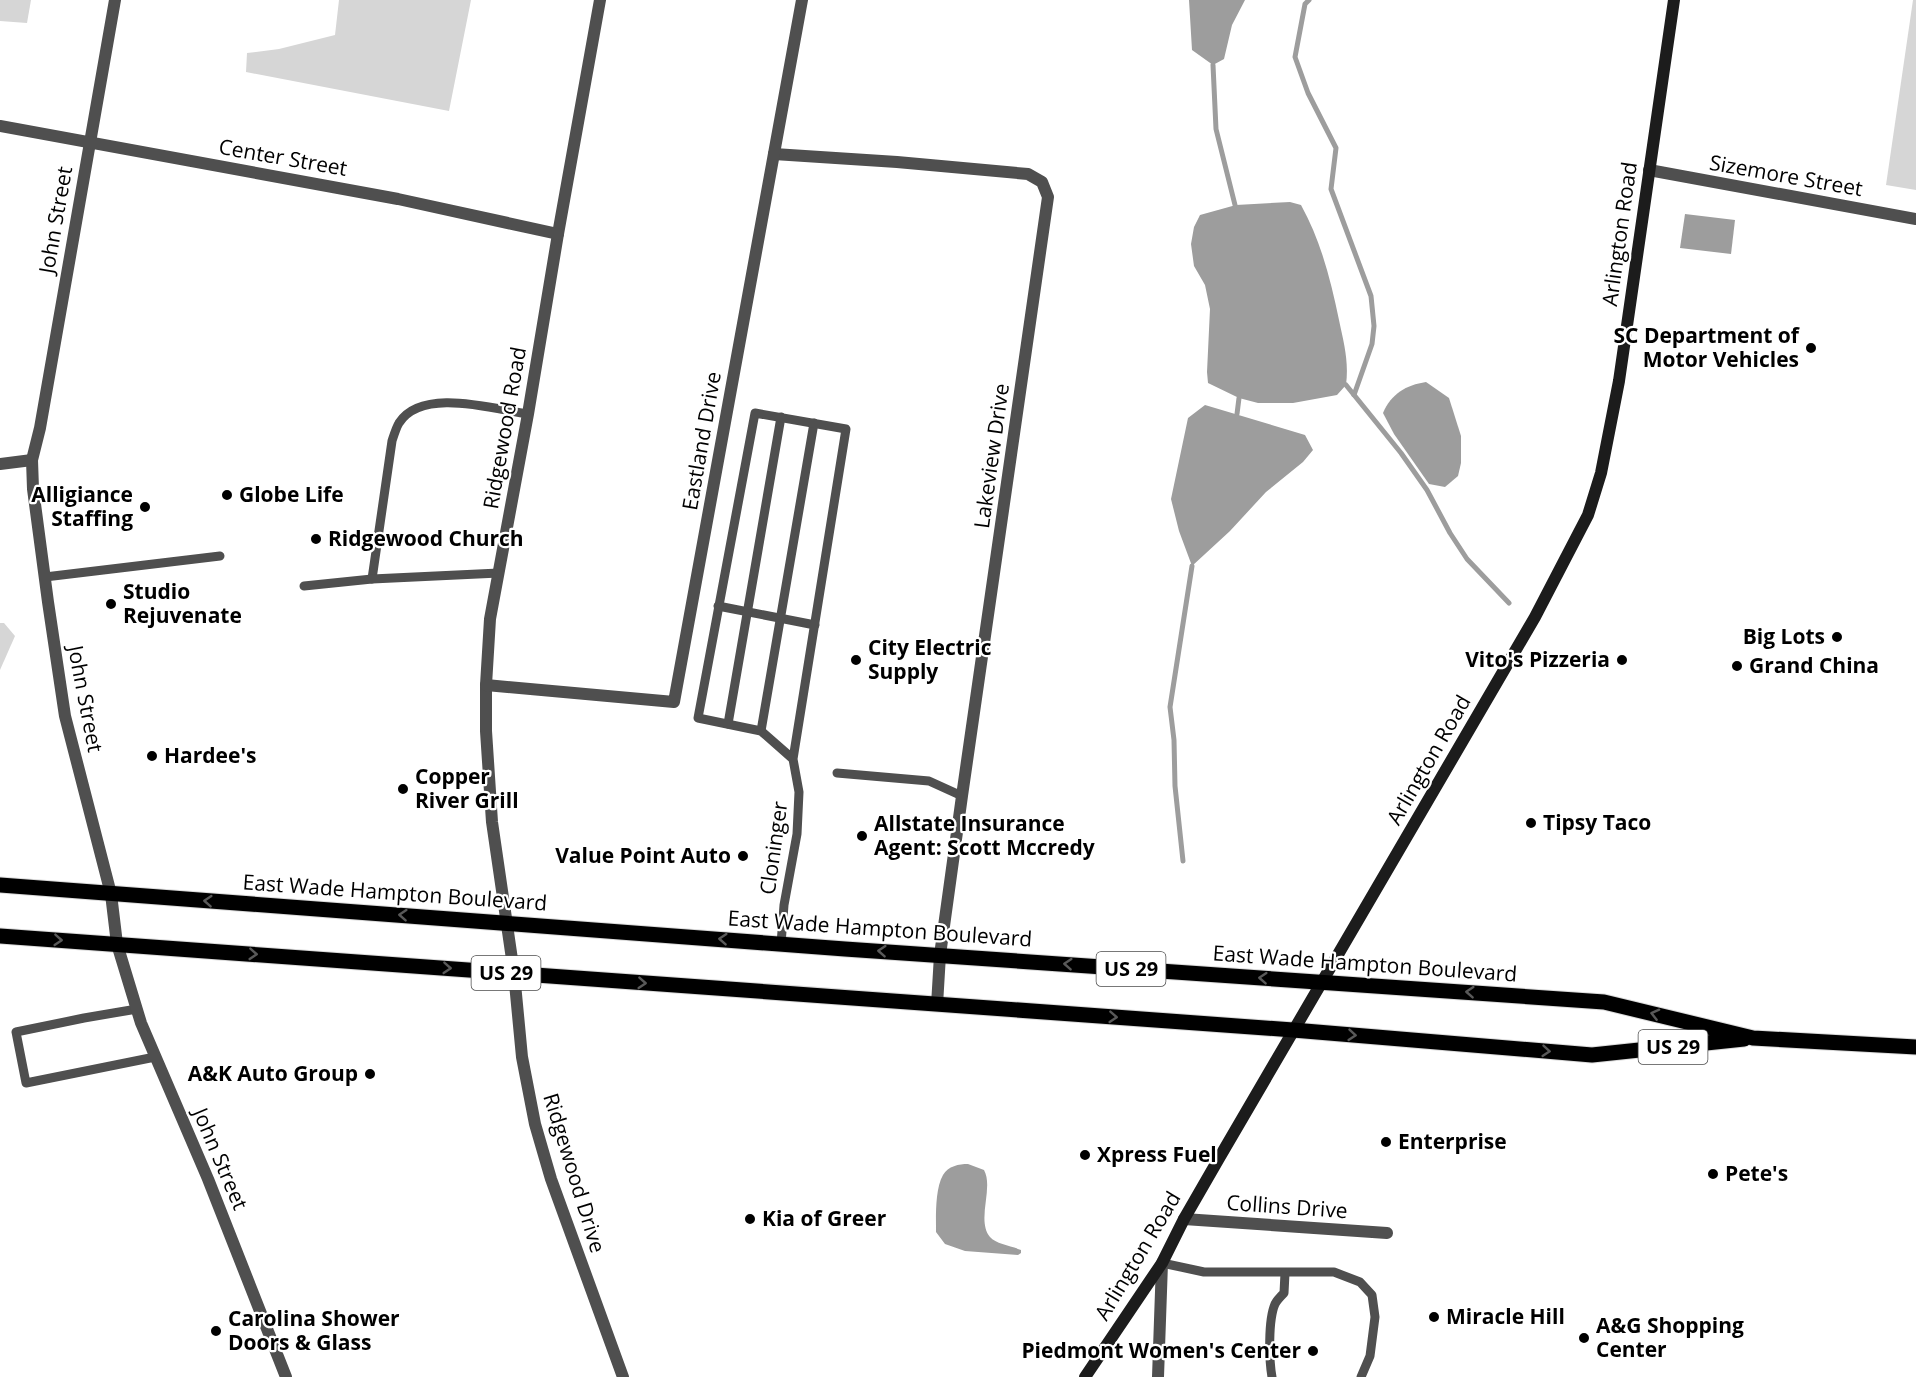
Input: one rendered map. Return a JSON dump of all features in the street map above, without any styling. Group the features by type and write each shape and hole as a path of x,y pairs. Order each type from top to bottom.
{"main road":[{"name":"Arlington Road","path":"1085,1377 1162,1263 1184,1219 1293,1030 1535,617 1588,515 1599,483 1611,427 1674,0"},
{"name":"East Wade Hampton Boulevard","path":"0,885 781,944 1604,1002 1753,1038 1916,1047"},
{"name":"East Wade Hampton Boulevard","path":"0,936 1293,1030 1592,1055 1753,1038"}],"street":[{"name":"John Street","path":"115,0 40,428 32,460 33,489 66,716 111,894 117,944 136,1009 208,1179 286,1377"},
{"name":"Ridgewood Road","path":"514,973 489,788 486,686 490,619 600,0"},
{"name":"Eastland Drive","path":"486,686 674,702 802,0"},
{"name":"Center Street","path":"0,126 398,199 558,234"},
{"name":"Lakeview Drive","path":"774,154 1028,174 1042,182 1046,189 1048,205 962,796 940,955 937,1005"},
{"name":"Sizemore Street","path":"1649,170 1916,219"},
{"path":"0,464 32,460"},
{"name":"Ridgewood Drive","path":"514,973 522,1057 535,1124 551,1179 623,1377"},
{"name":"Collins Drive","path":"1184,1219 1387,1233"},
{"path":"1158,1377 1162,1263"}],"lane":[{"path":"372,579 392,441 399,423 411,412 430,403 464,404 528,414"},
{"path":"755,413 846,429 793,759 761,730 698,718 755,413"},
{"path":"728,724 781,417"},
{"path":"761,730 814,423"},
{"path":"45,577 220,556"},
{"path":"304,586 372,579 499,573"},
{"path":"718,606 815,625"},
{"name":"Cloninger","path":"781,944 784,905 796,834 800,792 793,759"},
{"path":"837,773 929,781 962,796"},
{"path":"136,1009 16,1032 26,1083 155,1057"},
{"path":"1162,1263 1204,1272 1334,1272 1360,1282 1372,1295 1375,1317 1370,1356 1361,1377"},
{"path":"1272,1377 1270,1358 1272,1315 1276,1302 1284,1293 1284,1273"}],"shaded area":[{"path":"0,0 31,0 27,23 0,21"},
{"path":"339,0 471,0 449,111 246,72 247,53 279,49 335,35"},
{"path":"1189,0 1245,0 1232,25 1224,59 1213,65 1192,50"},
{"path":"1913,0 1916,0 1916,190 1886,185"},
{"path":"1290,202 1301,205 1325,261 1344,345 1347,368 1346,385 1337,395 1293,403 1258,403 1239,398 1208,383 1210,309 1205,285 1194,266 1191,244 1194,227 1200,215 1236,205"},
{"path":"1685,214 1735,220 1731,254 1680,248"},
{"path":"1426,382 1449,398 1461,436 1461,463 1458,476 1445,487 1429,484 1394,434 1383,413 1390,401 1400,392 1412,385"},
{"path":"1205,405 1305,435 1313,450 1303,462 1266,492 1230,531 1192,566 1179,531 1171,499 1188,418"},
{"path":"0,623 4,623 15,636 0,670"},
{"path":"968,1164 984,1170 987,1177 986,1230 996,1241 1021,1250 1018,1255 965,1251 945,1244 936,1232 937,1195 940,1181 948,1169"}],"waterway":[{"path":"1309,0 1305,4 1295,57 1308,93 1336,148 1331,189 1371,296 1374,326 1372,344 1354,395"},
{"path":"1213,65 1216,129 1235,205"},
{"path":"1346,385 1401,453 1427,490 1467,559 1509,603"},
{"path":"1237,414 1239,398"},
{"path":"1183,861 1170,707 1192,566"}],"place":[{"name":"SC Department of Motor Vehicles","path":"1811,348"},
{"name":"Globe Life","path":"227,495"},
{"name":"Alligiance Staffing","path":"145,507"},
{"name":"Ridgewood Church","path":"316,539"},
{"name":"Studio Rejuvenate","path":"111,604"},
{"name":"Big Lots","path":"1837,637"},
{"name":"City Electric Supply","path":"856,660"},
{"name":"Vito's Pizzeria","path":"1622,660"},
{"name":"Grand China","path":"1737,666"},
{"name":"Hardee's","path":"152,756"},
{"name":"Copper River Grill","path":"403,789"},
{"name":"Tipsy Taco","path":"1531,823"},
{"name":"Allstate Insurance Agent: Scott Mccredy","path":"862,836"},
{"name":"Value Point Auto","path":"743,856"},
{"name":"A&K Auto Group","path":"370,1074"},
{"name":"Enterprise","path":"1386,1142"},
{"name":"Xpress Fuel","path":"1085,1155"},
{"name":"Pete's","path":"1713,1174"},
{"name":"Kia of Greer","path":"750,1219"},
{"name":"Miracle Hill","path":"1434,1317"},
{"name":"Carolina Shower Doors & Glass","path":"216,1331"},
{"name":"A&G Shopping Center","path":"1584,1338"},
{"name":"Piedmont Women's Center","path":"1313,1351"}]}
